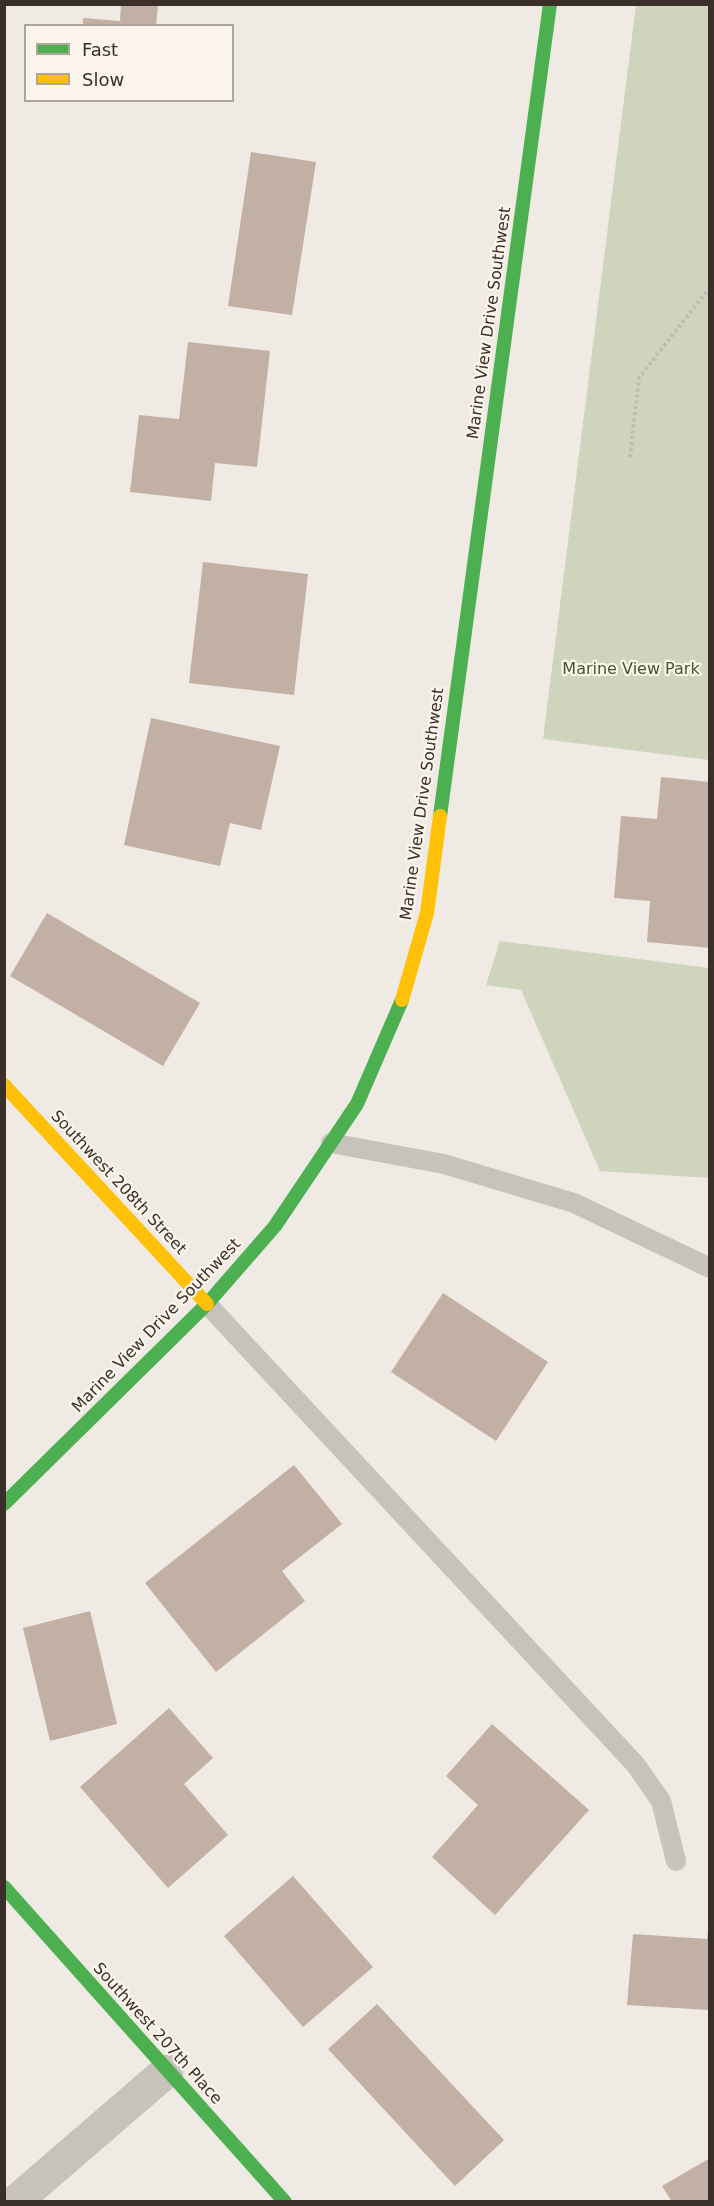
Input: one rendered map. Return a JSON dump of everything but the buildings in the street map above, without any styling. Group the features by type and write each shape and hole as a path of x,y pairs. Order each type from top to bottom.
{"street":[{"name":"Marine View Drive Southwest","path":"4,1504 207,1304 275,1226 357,1104 397,1016 427,913 550,4"},
{"name":"Southwest 208th Street","path":"4,1085 207,1304"},
{"name":"Southwest 207th Place","path":"4,1887 285,2202"},
{"path":"15,2202 167,2071"}],"lane":[{"path":"331,1143 444,1164 574,1203 710,1268"},
{"path":"207,1304 635,1764 661,1801 676,1861"}],"path":[{"path":"630,457 639,378 710,287"}],"green space":[{"name":"Marine View Park","path":"636,5 709,5 709,760 543,739"},
{"path":"500,941 709,968 709,1178 600,1171 521,990 486,985"}],"traffic: fast":[{"path":"440,816 550,4"},
{"path":"4,1504 207,1304 275,1226 357,1104 402,1000"},
{"path":"4,1887 285,2202"}],"traffic: slow":[{"path":"402,1000 427,913 440,816"},
{"path":"4,1085 207,1304"}]}
